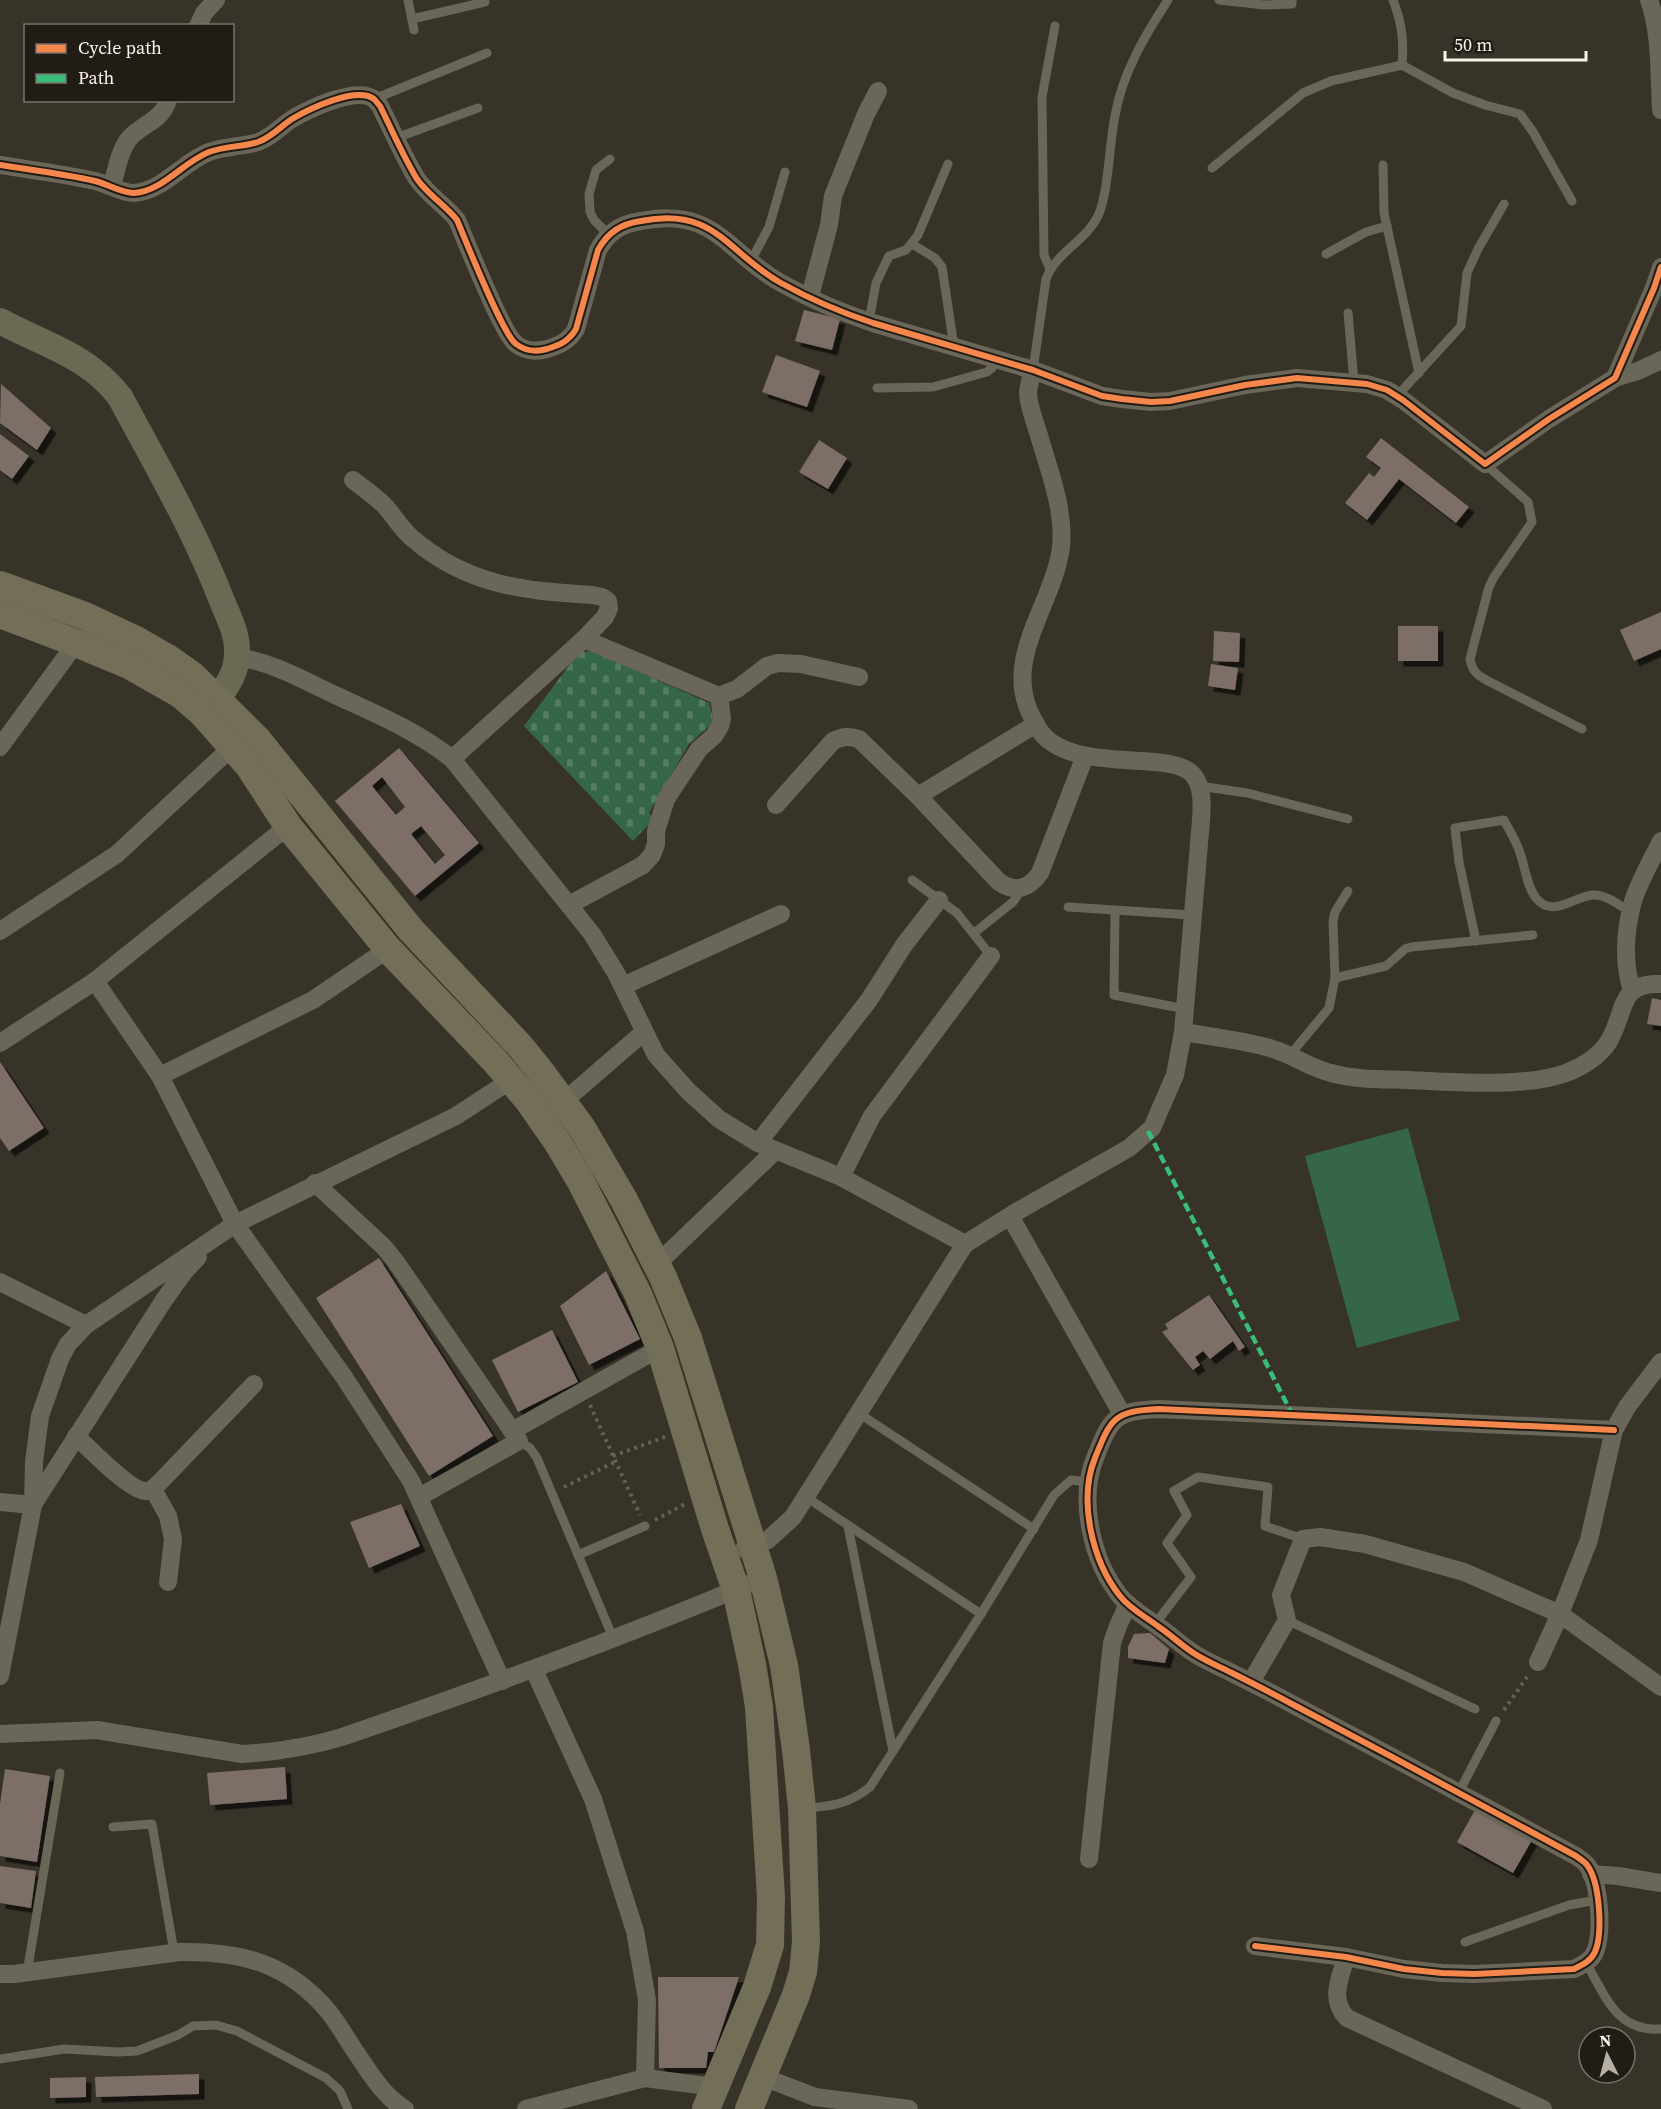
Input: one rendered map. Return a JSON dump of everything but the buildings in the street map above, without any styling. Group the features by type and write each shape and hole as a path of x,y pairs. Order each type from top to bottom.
{"main road":[{"path":"0,321 79,359 107,381 120,398 203,555 236,639 237,657 231,679 218,699"},
{"path":"0,585 85,616 136,640 169,659 192,675 257,739 411,930 520,1046 563,1102 582,1128 624,1200 657,1264 688,1338 754,1546 784,1665 793,1716 802,1808 807,1942 802,1972 789,2016 749,2109"},
{"path":"0,614 76,642 129,665 180,694 202,713 249,766 288,826 388,949 511,1080 558,1143 580,1180 638,1294 660,1348 726,1555 736,1590 759,1707 772,1924 770,1945 764,1966 711,2098"}],"street":[{"path":"199,24 204,13 216,0"},
{"path":"1649,0 1658,47 1661,110"},
{"path":"810,296 828,232 834,196 866,114 878,91"},
{"path":"0,165 112,186 124,192 136,193 164,181 208,152 268,138 291,120 334,100 356,96 374,99 380,106 417,179 427,192 450,211 457,220 502,323 514,343 522,348 532,351 543,350 558,346 572,336 576,329 598,250 613,231 633,222 654,218 683,218 720,236 781,283 868,321 1033,370 1102,396 1151,402 1170,401 1297,378 1354,382 1387,390 1397,396 1485,464 1549,419 1615,378 1638,371 1661,360"},
{"path":"112,186 128,140 157,119 166,109 168,102"},
{"path":"1615,378 1661,267"},
{"path":"726,1555 768,1540 793,1517 965,1244 1129,1148 1142,1138 1152,1128 1175,1075 1183,1032 1201,820 1202,803 1199,786 1194,774 1181,766 1085,756 1059,747 1044,736 1027,707 1023,690 1023,667 1032,632 1059,562 1061,543 1058,502 1028,394 1033,370"},
{"path":"353,480 384,505 414,540 459,570 526,590 602,597 608,601 609,608 605,617 584,639 452,759"},
{"path":"584,639 719,696 737,688 767,666 778,663 801,664 859,676"},
{"path":"0,747 76,642"},
{"path":"237,657 279,668 431,742 452,759 606,955 656,1055 688,1091 719,1119 758,1143 841,1177 965,1244"},
{"path":"569,905 643,866 652,855 656,844 656,831 666,799 699,749 714,736 720,726 722,718 719,696"},
{"path":"918,796 1036,724"},
{"path":"776,805 833,741 850,736 859,739 918,796 999,882 1008,888 1017,889 1035,882 1040,873 1085,756"},
{"path":"0,931 117,854 232,747"},
{"path":"2,1037 95,981 288,826"},
{"path":"1632,990 1627,974 1626,958 1632,904 1661,841"},
{"path":"758,1143 869,1000 904,945 939,900"},
{"path":"623,986 781,914"},
{"path":"160,1076 313,1000 388,949"},
{"path":"841,1177 872,1116 991,956"},
{"path":"95,981 160,1076 235,1224 344,1377 401,1464 419,1497 502,1681"},
{"path":"1183,1032 1259,1045 1290,1055 1332,1074 1372,1079 1500,1082 1548,1077 1565,1073 1586,1063 1601,1052 1609,1041 1632,990 1650,983 1661,984"},
{"path":"563,1102 644,1032"},
{"path":"0,1676 33,1504 34,1462 40,1416 60,1359 68,1344 86,1325 235,1224 456,1116 511,1080"},
{"path":"657,1264 775,1151"},
{"path":"315,1183 384,1247 396,1262 516,1436"},
{"path":"1010,1216 1122,1414"},
{"path":"33,1504 175,1284 214,1238"},
{"path":"0,1282 86,1325"},
{"path":"419,1497 584,1390 660,1348"},
{"path":"1538,1662 1560,1614 1589,1539 1614,1430 1627,1407 1661,1362"},
{"path":"76,1436 131,1487 144,1492 153,1489 254,1384"},
{"path":"1255,1946 1346,1957 1404,1969 1475,1974 1574,1970 1586,1963 1595,1952 1599,1928 1596,1887 1587,1865 1576,1856 1459,1792 1196,1655 1120,1597 1097,1555 1091,1535 1088,1482 1093,1463 1107,1431 1122,1414 1131,1410 1159,1409 1614,1430"},
{"path":"153,1489 168,1516 173,1539 168,1582"},
{"path":"0,1502 33,1504"},
{"path":"1251,1683 1287,1620 1281,1595 1303,1539 1320,1537 1365,1544 1464,1572 1560,1614 1661,1688"},
{"path":"0,1734 97,1730 242,1754 312,1746 534,1670 614,1640 763,1578"},
{"path":"1089,1859 1112,1643 1128,1604"},
{"path":"534,1670 593,1799 635,1931 647,2000 645,2078"},
{"path":"1591,1874 1661,1883"},
{"path":"0,1974 174,1952 208,1951 256,1960 279,1970 314,1996 329,2012 382,2089 405,2109"},
{"path":"1346,1957 1337,2000 1339,2010 1347,2018 1542,2109"},
{"path":"763,2077 815,2097 909,2109"},
{"path":"526,2109 645,2078 711,2098"}],"lane":[{"path":"408,0 414,30"},
{"path":"1033,370 1043,291 1050,269 1097,218 1102,201 1120,91 1144,39 1168,0"},
{"path":"1219,0 1278,5 1292,4 1292,0"},
{"path":"1393,0 1403,33 1401,65"},
{"path":"412,19 485,2"},
{"path":"1050,269 1044,255 1042,97 1055,26"},
{"path":"374,99 487,53"},
{"path":"1212,168 1303,93 1330,81 1401,65 1453,93 1485,105 1520,114 1533,132 1572,201"},
{"path":"396,138 478,108"},
{"path":"609,235 590,213 589,194 596,170 610,159"},
{"path":"868,321 876,283 889,256 906,250 918,235 948,164"},
{"path":"1383,165 1384,213 1419,373"},
{"path":"752,261 769,227 784,172"},
{"path":"1397,396 1461,326 1467,273 1504,204"},
{"path":"1326,254 1366,231 1387,225"},
{"path":"912,244 935,258 942,267 954,347"},
{"path":"1348,313 1354,382"},
{"path":"878,388 933,387 951,383 987,372 992,368 995,358"},
{"path":"1485,464 1527,502 1532,522 1500,566 1489,587 1470,659 1471,668 1477,674 1582,729"},
{"path":"1199,786 1247,793 1348,819"},
{"path":"1476,941 1459,862 1455,828 1504,820 1519,850 1531,888 1537,899 1544,905 1554,907 1594,894 1603,896 1631,912"},
{"path":"912,880 957,913 991,956"},
{"path":"974,933 1013,902 1017,896 1017,889"},
{"path":"1290,1055 1329,1008 1335,978 1333,921 1335,912 1348,891"},
{"path":"1068,907 1192,915"},
{"path":"1115,910 1114,995 1185,1009"},
{"path":"1335,978 1386,966 1405,949 1411,947 1533,935"},
{"path":"860,1414 1034,1529"},
{"path":"516,1436 530,1448 537,1458 614,1640"},
{"path":"1155,1624 1191,1577 1167,1543 1187,1515 1174,1491 1198,1477 1268,1487 1265,1526 1303,1539"},
{"path":"802,1808 846,1803 859,1796 870,1786 1054,1496 1071,1480 1088,1482"},
{"path":"806,1497 981,1614"},
{"path":"578,1555 645,1526"},
{"path":"848,1526 893,1751"},
{"path":"1287,1620 1475,1709"},
{"path":"1459,1792 1496,1721"},
{"path":"27,1972 60,1773"},
{"path":"113,1827 152,1824 174,1952"},
{"path":"1465,1941 1569,1905 1597,1899"},
{"path":"1586,1963 1615,2011 1624,2021 1643,2029 1661,2029"},
{"path":"0,2059 64,2049 118,2052 137,2050 178,2035 193,2026 216,2025 237,2031 326,2078 340,2091 348,2109"}],"path":[{"path":"584,1390 645,1526 705,1494"},
{"path":"613,1456 685,1429"},
{"path":"552,1493 615,1462"},
{"path":"1496,1721 1538,1662"}],"green space":[{"path":"592,651 709,703 714,722 689,744 649,813 654,819 633,841 524,726 579,652"},
{"path":"1408,1128 1460,1320 1357,1348 1305,1156"}],"marked path":[{"path":"1148,1131 1293,1416"}],"cycle path":[{"path":"0,165 95,181 134,193 164,182 190,162 209,152 263,140 309,110 345,97 366,96 374,99 380,106 417,179 457,220 510,337 516,344 527,349 539,350 552,347 564,342 576,329 598,250 606,238 627,224 666,218 686,220 704,226 718,235 781,283 826,305 873,323 1033,370 1102,396 1151,402 1170,401 1245,385 1297,378 1367,384 1387,390 1403,400 1485,464 1549,419 1615,378 1661,267"},
{"path":"1255,1946 1346,1957 1404,1969 1442,1973 1475,1974 1574,1969 1589,1960 1595,1952 1599,1933 1599,1908 1591,1873 1586,1864 1576,1856 1277,1696 1199,1657 1124,1601 1102,1566 1095,1548 1088,1511 1090,1475 1100,1444 1110,1425 1116,1419 1132,1412 1159,1409 1614,1430"}]}
